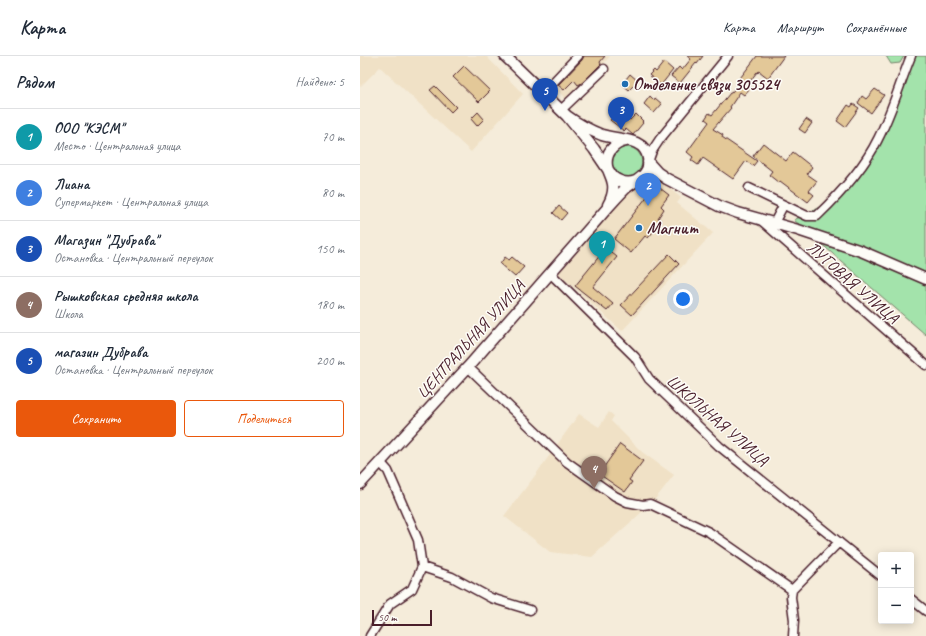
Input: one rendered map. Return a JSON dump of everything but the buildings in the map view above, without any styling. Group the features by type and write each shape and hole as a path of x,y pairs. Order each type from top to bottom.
{"main road":[{"path":"506,56 564,113 594,149 610,174 617,180 626,183 635,182 650,176 667,179"},
{"path":"564,113 588,129 604,135 640,144 645,150 648,162 646,172 643,176 625,189 603,213"},
{"path":"603,213 608,207 613,192 613,185 607,162 610,150 619,142 627,141"},
{"path":"648,162 658,173 667,179 719,206 861,251 926,279"},
{"name":"ЦЕНТРАЛЬНАЯ УЛИЦА","path":"360,484 468,367 603,213"}],"street":[{"path":"543,93 578,56"},
{"path":"648,162 652,151 660,139 728,56"},
{"path":"749,188 783,206 807,216 817,216 834,200 857,172 878,140 912,56"},
{"path":"564,113 604,69"},
{"path":"640,144 649,145 660,139"},
{"path":"774,223 783,206"},
{"name":"ЛУГОВАЯ УЛИЦА","path":"762,220 798,254 926,365"},
{"name":"ШКОЛЬНАЯ УЛИЦА","path":"550,273 635,357 649,379 719,446 878,574"},
{"path":"468,367 547,445 590,479 615,496 627,502 642,505 650,504 709,532 792,590"},
{"path":"370,636 390,604 412,589 422,567 418,540 388,471 380,462"},
{"path":"793,636 794,620 791,597 792,590 839,542"},
{"path":"422,567 452,577 490,598 530,610"},
{"path":"914,601 926,611"}],"shaded area":[{"path":"360,56 486,56 523,94 471,152 380,67 360,87"},
{"path":"574,56 610,56 603,64 610,70 573,106 548,81"},
{"path":"646,183 664,184 681,198 677,203 713,233 622,331 557,272 622,198 635,187"},
{"path":"609,412 614,416 611,421 642,452 674,475 653,502 592,557 550,552 504,516 579,414 599,427"}],"green space":[{"path":"886,56 904,56 900,63 891,64"},
{"path":"915,56 926,56 926,335 794,220 829,202 850,176 876,138"},
{"path":"627,147 633,148 641,156 641,168 633,176 627,177 621,176 613,168 612,162 613,156 621,148"}],"place":[{"name":"Отделение связи 305524","path":"625,84"},
{"name":"магазин Дубрава","path":"545,111"},
{"name":"Магазин \"Дубрава\"","path":"621,130"},
{"name":"Лиана","path":"648,206"},
{"name":"Магнит","path":"639,228"},
{"name":"ООО \"КЭСМ\"","path":"602,264"},
{"name":"Рышковская средняя школа","path":"594,489"}]}
